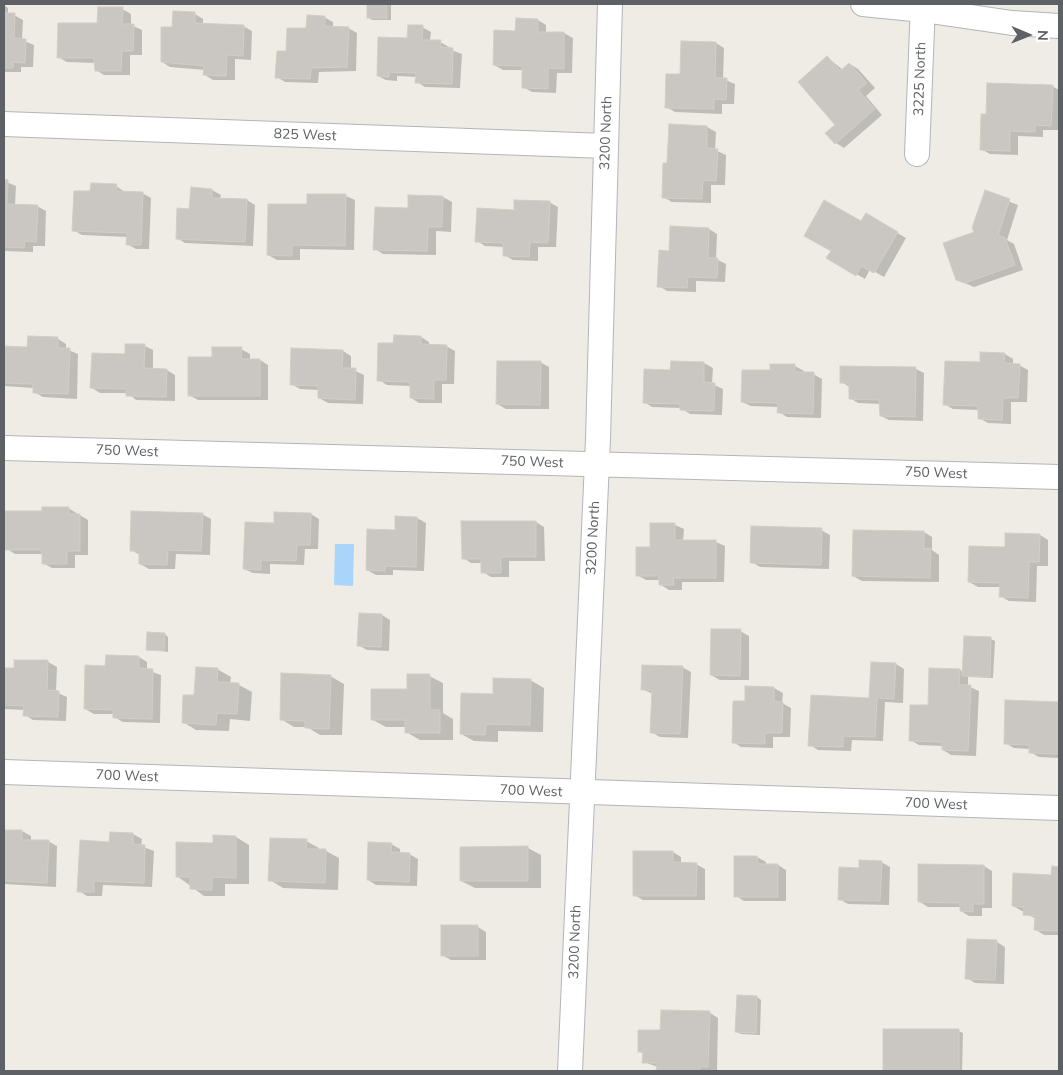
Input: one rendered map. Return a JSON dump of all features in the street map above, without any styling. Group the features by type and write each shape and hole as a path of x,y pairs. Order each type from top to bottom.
{"street":[{"name":"3200 North","path":"570,1071 597,464 610,4"},
{"path":"864,4 923,7 1012,23 1059,26"},
{"name":"3225 North","path":"917,154 923,7"},
{"name":"825 West","path":"4,124 606,146"},
{"name":"750 West","path":"4,448 1059,477"},
{"name":"700 West","path":"4,772 1059,808"}],"water":[{"path":"335,544 354,544 353,586 334,585"}],"building":[{"path":"367,4 387,4 387,18 367,18"},
{"path":"98,7 123,7 122,24 134,24 133,51 122,51 121,71 95,71 94,58 57,58 58,23 97,23"},
{"path":"173,11 195,12 195,23 244,25 243,56 227,55 226,76 203,75 204,66 161,62 161,27 172,27"},
{"path":"4,13 15,13 14,38 26,39 25,63 13,62 13,68 4,68"},
{"path":"307,15 325,16 325,26 349,27 347,67 311,68 310,79 275,78 277,51 286,51 287,28 306,28"},
{"path":"516,18 538,19 538,32 564,32 564,69 548,68 548,89 522,88 522,66 493,65 494,30 515,31"},
{"path":"408,25 423,25 422,40 441,40 440,47 453,48 452,84 415,83 416,73 389,72 389,77 377,76 378,37 407,38"},
{"path":"681,41 716,42 715,78 727,78 726,100 714,99 714,109 665,108 666,74 680,74"},
{"path":"827,56 840,71 849,63 867,83 858,90 875,109 835,144 825,133 835,125 798,82"},
{"path":"987,83 1053,85 1051,126 1035,125 1035,132 1010,131 1010,151 980,150 981,114 986,114"},
{"path":"669,124 707,126 707,148 718,149 716,181 703,180 702,199 662,198 663,163 667,163"},
{"path":"4,179 8,180 7,204 38,205 36,242 25,241 24,248 4,247"},
{"path":"91,183 117,184 116,191 143,192 141,245 126,245 127,233 72,231 74,191 90,191"},
{"path":"191,187 212,189 212,198 247,199 245,242 176,239 177,208 189,209"},
{"path":"985,190 1010,199 998,235 1005,238 1015,265 965,283 956,280 943,243 974,232 972,228"},
{"path":"307,194 346,194 345,246 292,245 292,256 267,255 268,204 307,204"},
{"path":"408,195 443,196 442,227 428,227 427,251 373,250 375,207 408,208"},
{"path":"514,200 550,201 548,243 530,242 529,257 503,256 503,243 475,242 477,208 514,210"},
{"path":"824,200 861,221 866,213 898,232 874,273 861,266 856,276 826,258 831,251 804,236"},
{"path":"670,226 709,228 708,258 718,258 717,278 688,277 687,288 657,287 659,250 669,251"},
{"path":"394,335 421,336 421,344 447,345 446,380 434,380 434,399 410,398 410,382 377,381 378,343 393,343"},
{"path":"28,336 58,337 58,348 70,348 68,394 33,393 33,384 4,383 4,346 27,347"},
{"path":"125,344 145,344 144,368 167,369 166,397 126,396 126,389 90,388 92,353 125,354"},
{"path":"212,347 242,347 241,359 260,359 260,396 188,396 188,357 212,357"},
{"path":"291,348 343,350 342,368 356,368 355,400 318,398 318,386 290,385"},
{"path":"980,352 1005,353 1004,363 1020,364 1018,398 1003,398 1002,420 978,419 978,406 943,405 945,361 980,362"},
{"path":"497,361 541,361 540,405 496,404"},
{"path":"671,361 704,362 704,382 715,383 714,411 680,410 680,404 643,403 644,369 670,370"},
{"path":"770,364 795,364 795,372 814,372 813,414 777,413 778,403 741,402 742,370 770,370"},
{"path":"840,366 916,367 915,417 880,416 879,400 849,399 849,383 840,383"},
{"path":"42,507 69,507 69,514 80,514 80,551 67,551 67,564 42,564 42,550 5,550 5,511 42,511"},
{"path":"131,511 203,513 201,551 168,550 167,565 139,564 139,551 130,551"},
{"path":"274,512 311,513 310,545 297,545 296,561 261,560 261,570 243,569 245,522 274,523"},
{"path":"395,516 417,517 416,567 385,566 385,571 366,570 367,529 395,530"},
{"path":"461,521 536,521 536,557 501,557 501,573 481,573 481,559 462,559"},
{"path":"650,523 675,523 675,540 716,540 716,578 673,578 674,585 659,585 659,576 636,576 636,547 650,547"},
{"path":"751,526 822,528 821,565 750,563"},
{"path":"853,530 924,531 924,549 931,548 930,578 852,576"},
{"path":"1005,533 1040,534 1039,562 1029,562 1028,598 999,597 1000,583 968,582 969,546 1005,547"},
{"path":"359,613 382,614 381,647 357,646"},
{"path":"711,629 741,629 740,676 710,675"},
{"path":"147,632 165,633 164,651 146,650"},
{"path":"964,636 991,637 990,677 962,676"},
{"path":"106,655 139,656 139,668 153,669 152,719 113,718 113,710 84,709 85,665 105,666"},
{"path":"14,660 48,660 47,690 59,691 58,717 23,716 24,706 4,705 4,668 14,668"},
{"path":"871,662 896,663 894,699 877,698 875,737 843,736 843,747 808,746 811,695 869,698"},
{"path":"642,665 683,666 680,734 650,733 652,690 641,690"},
{"path":"196,667 218,668 217,682 239,683 237,714 217,713 216,725 182,723 183,695 194,695"},
{"path":"929,668 960,669 959,685 971,685 968,751 942,750 942,742 909,741 910,705 928,705"},
{"path":"281,673 331,675 329,729 305,728 305,721 280,720"},
{"path":"407,674 430,674 430,710 440,710 440,733 405,733 405,720 371,720 371,689 407,689"},
{"path":"493,678 531,679 530,725 486,724 485,735 460,734 461,693 493,694"},
{"path":"745,686 774,687 774,701 783,702 782,733 765,733 765,744 732,743 733,701 745,701"},
{"path":"1005,700 1059,702 1059,754 1029,753 1029,745 1004,744"},
{"path":"4,830 22,830 22,840 49,840 47,883 4,881"},
{"path":"110,832 133,833 133,844 145,845 144,883 94,881 94,892 77,892 80,840 109,842"},
{"path":"213,835 236,836 236,878 212,877 212,890 190,889 190,877 176,877 176,842 213,843"},
{"path":"270,838 307,839 306,849 326,849 325,883 268,881"},
{"path":"368,842 392,843 391,852 410,853 409,882 367,880"},
{"path":"528,846 528,881 460,881 460,847"},
{"path":"633,851 673,851 673,862 697,863 696,896 633,896"},
{"path":"734,856 757,856 758,864 778,864 778,897 734,897"},
{"path":"859,860 882,861 880,901 838,900 839,867 859,868"},
{"path":"918,864 984,865 984,904 973,904 973,912 960,911 960,903 918,902"},
{"path":"1052,866 1059,867 1059,931 1034,930 1035,916 1023,915 1024,907 1012,906 1013,873 1051,875"},
{"path":"441,925 478,925 478,956 441,956"},
{"path":"967,939 997,940 995,980 965,979"},
{"path":"737,995 757,996 756,1033 735,1032"},
{"path":"661,1010 710,1011 708,1067 700,1067 699,1071 656,1071 657,1063 642,1063 643,1052 638,1052 638,1030 660,1030"},
{"path":"883,1029 959,1029 959,1071 883,1071"}]}
